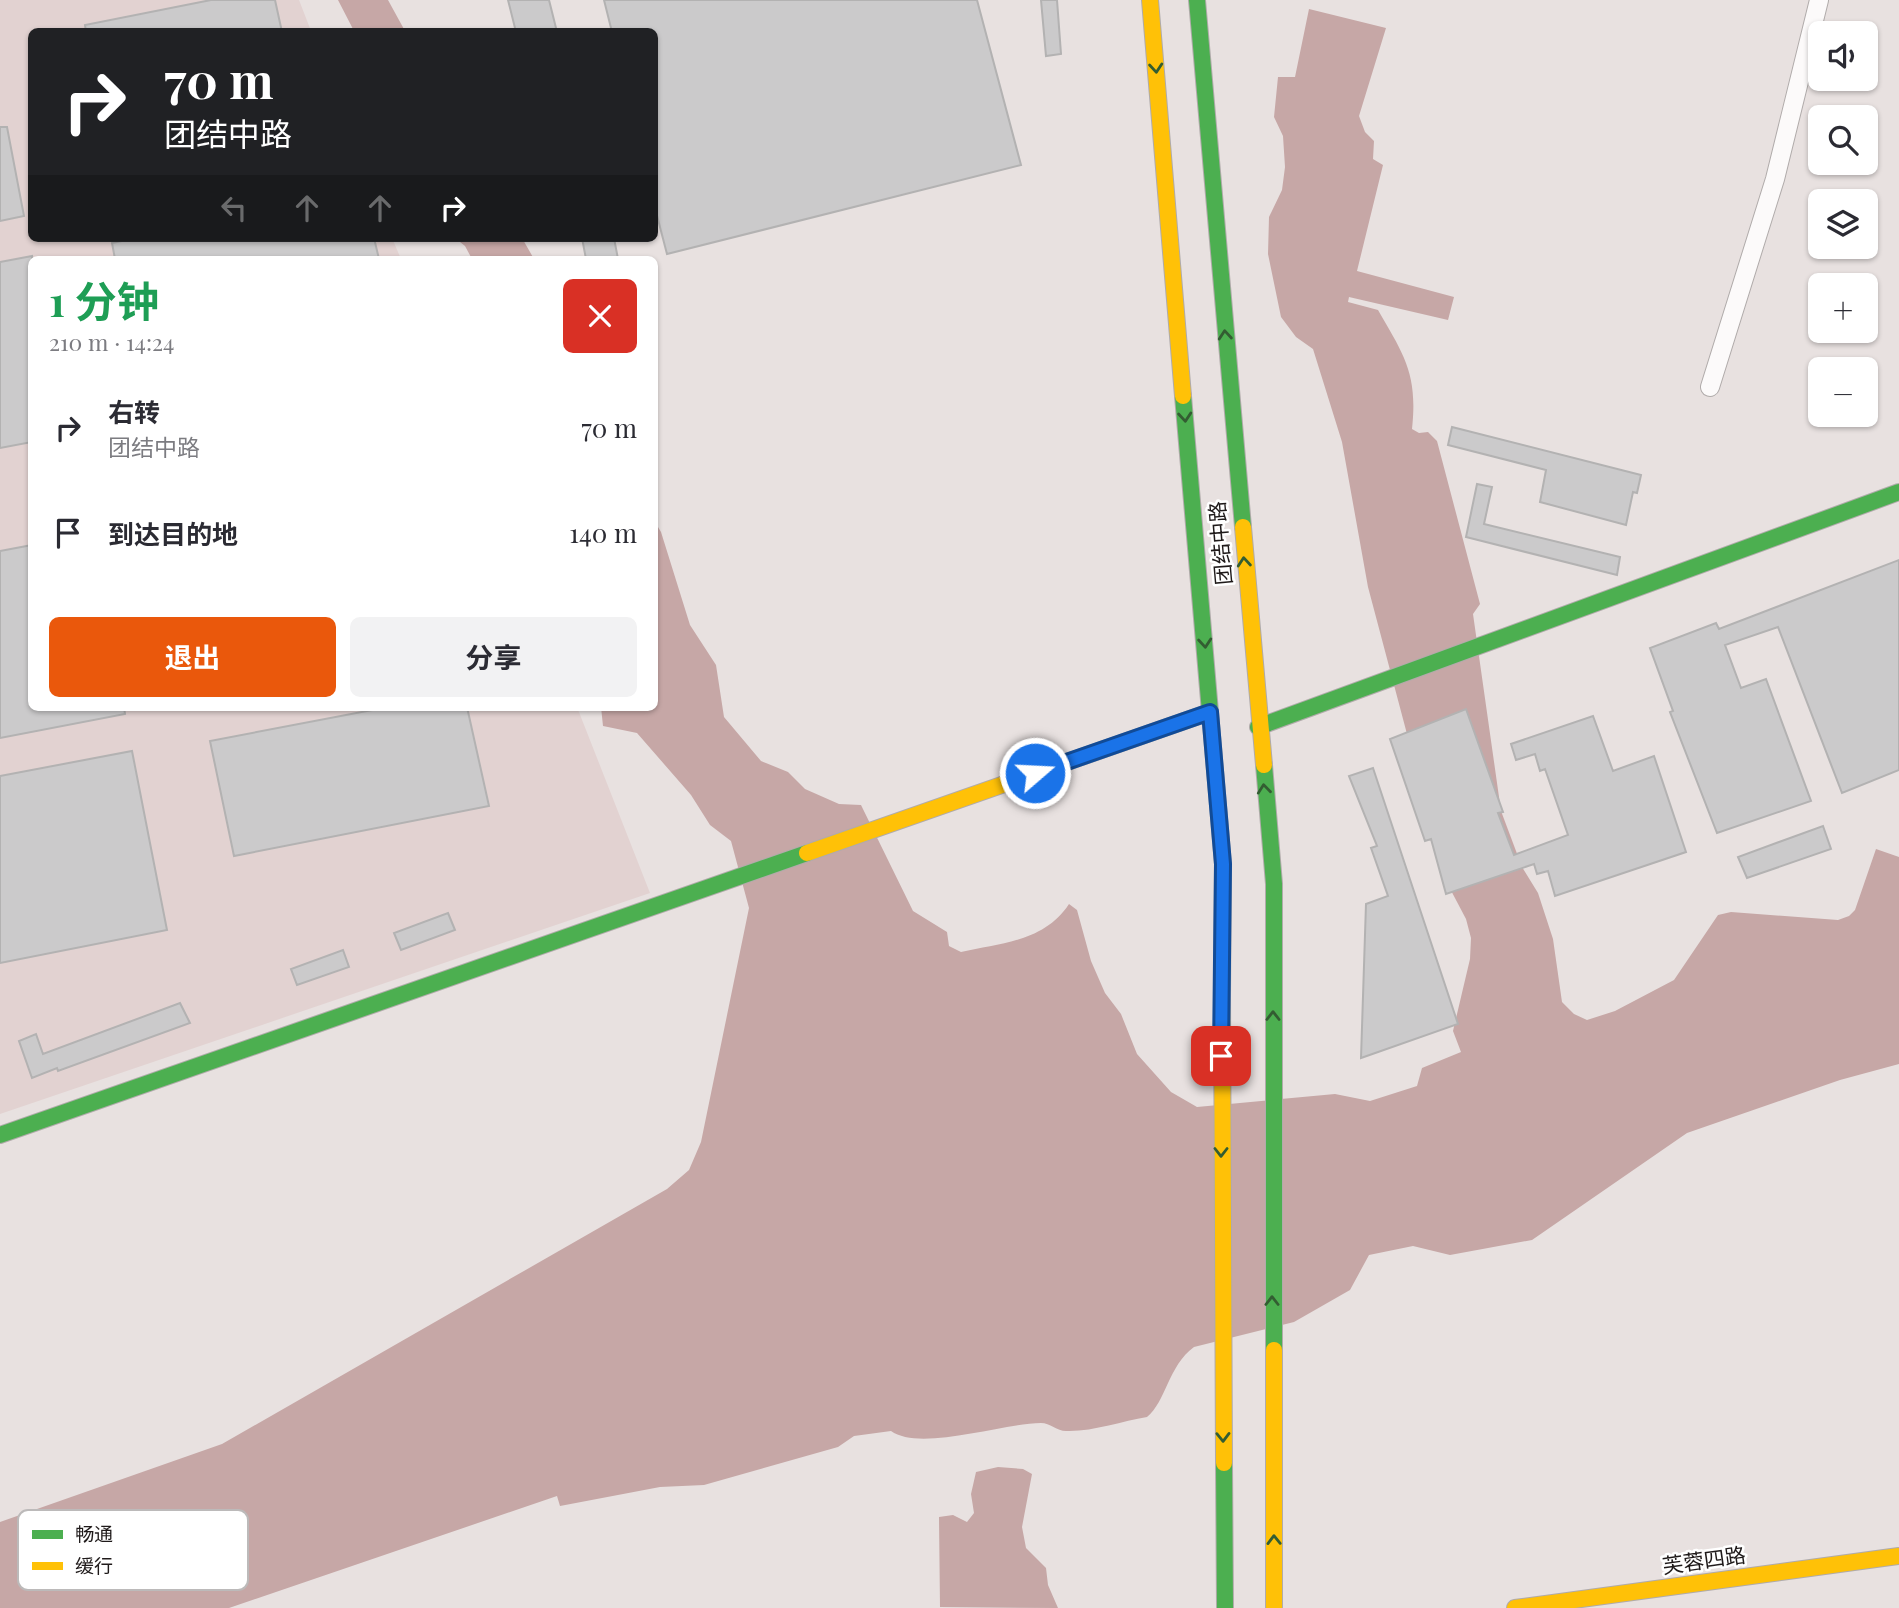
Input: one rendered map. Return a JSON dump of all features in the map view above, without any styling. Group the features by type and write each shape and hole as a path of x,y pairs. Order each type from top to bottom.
{"main road":[{"name":"团结中路","path":"1150,0 1223,864 1221,1084 1225,1608"},
{"name":"团结中路","path":"1197,0 1258,727 1274,884 1274,1608"},
{"path":"1258,727 1899,492"},
{"path":"0,1135 1210,712"},
{"name":"芙蓉四路","path":"1515,1608 1899,1556"}],"street":[{"path":"1710,387 1775,179 1819,0"}],"shaded area":[{"path":"0,0 299,0 310,28 28,28 28,242 394,242 400,256 28,256 28,711 579,711 650,893 0,1114"},
{"path":"338,0 388,0 403,28 352,28"},
{"path":"1309,9 1386,28 1359,116 1365,132 1374,141 1373,159 1383,165 1357,271 1454,297 1448,320 1349,297 1348,302 1378,310 1402,353 1411,379 1412,429 1419,433 1428,432 1437,441 1480,604 1473,614 1501,811 1522,867 1538,893 1553,939 1562,1002 1574,1014 1587,1020 1615,1011 1674,980 1718,915 1731,912 1838,920 1849,916 1855,910 1876,849 1899,857 1899,1064 1840,1080 1687,1133 1532,1240 1450,1255 1413,1246 1369,1255 1350,1290 1294,1322 1194,1347 1178,1364 1159,1402 1147,1417 1076,1431 1063,1431 1041,1423 921,1439 904,1437 891,1431 854,1436 838,1447 704,1485 660,1487 560,1506 557,1496 229,1608 0,1608 0,1522 18,1516 18,1590 248,1590 248,1510 34,1510 222,1444 667,1189 689,1170 701,1142 749,908 731,841 710,825 691,795 637,733 603,726 601,711 658,711 658,527 690,625 716,665 724,717 761,761 788,772 805,789 839,804 861,805 913,911 947,932 949,946 961,952 1007,943 1035,933 1048,926 1069,904 1077,910 1091,961 1105,993 1121,1014 1137,1054 1171,1092 1197,1107 1335,1094 1370,1101 1417,1086 1422,1068 1461,1052 1453,1031 1470,959 1471,938 1466,919 1446,881 1368,587 1342,442 1313,349 1296,337 1281,317 1268,254 1269,217 1282,190 1285,167 1283,136 1274,117 1278,77 1295,77"},
{"path":"460,242 524,242 532,256 470,256"},
{"path":"998,1467 1023,1469 1032,1474 1022,1527 1026,1548 1046,1568 1048,1585 1058,1608 940,1607 939,1517 953,1515 967,1522 974,1513 971,1494 976,1472"}],"building":[{"path":"211,0 275,0 281,28 85,28 85,25"},
{"path":"508,0 549,0 556,28 515,28"},
{"path":"604,0 977,0 1021,165 667,254 658,219 658,28 611,28"},
{"path":"1041,0 1057,0 1061,54 1046,56"},
{"path":"0,127 7,127 24,216 0,221"},
{"path":"375,242 378,256 114,256 112,243"},
{"path":"583,242 615,242 617,256 585,256"},
{"path":"28,257 28,443 0,448 0,262"},
{"path":"1452,427 1641,475 1637,493 1633,492 1626,525 1540,502 1546,470 1448,445"},
{"path":"1477,484 1492,487 1484,524 1620,557 1617,575 1466,537"},
{"path":"28,546 28,711 125,711 125,714 0,738 0,551"},
{"path":"1899,560 1899,770 1842,793 1778,627 1725,645 1741,688 1766,679 1811,801 1717,833 1670,712 1673,711 1650,648 1716,623 1719,629"},
{"path":"1466,709 1503,812 1498,813 1514,855 1568,835 1545,769 1540,771 1535,754 1516,760 1511,744 1593,716 1613,771 1654,756 1686,852 1555,896 1548,871 1537,874 1534,864 1446,894 1431,839 1425,841 1390,739"},
{"path":"367,711 468,711 489,806 234,856 210,741"},
{"path":"132,751 167,930 0,963 0,776"},
{"path":"1373,768 1458,1024 1361,1058 1366,904 1388,896 1371,848 1377,846 1349,776"},
{"path":"1823,826 1831,849 1747,878 1738,857"},
{"path":"448,913 455,930 401,950 394,933"},
{"path":"343,950 349,967 297,985 291,969"},
{"path":"180,1003 190,1023 32,1078 19,1041 36,1034 43,1054"}],"traffic: fast":[{"path":"1197,0 1243,527"},
{"path":"1183,396 1223,864 1222,995"},
{"path":"1258,727 1899,492"},
{"path":"1264,765 1274,884 1274,1350"},
{"path":"0,1135 807,853"},
{"path":"1224,1463 1225,1608"}],"traffic: slow":[{"path":"1150,0 1183,396"},
{"path":"1243,527 1264,765"},
{"path":"807,853 1210,712"},
{"path":"1222,995 1224,1463"},
{"path":"1274,1350 1274,1608"},
{"path":"1515,1608 1899,1556"}],"route":[{"path":"1035,773 1210,712 1223,864 1221,1056"}]}
